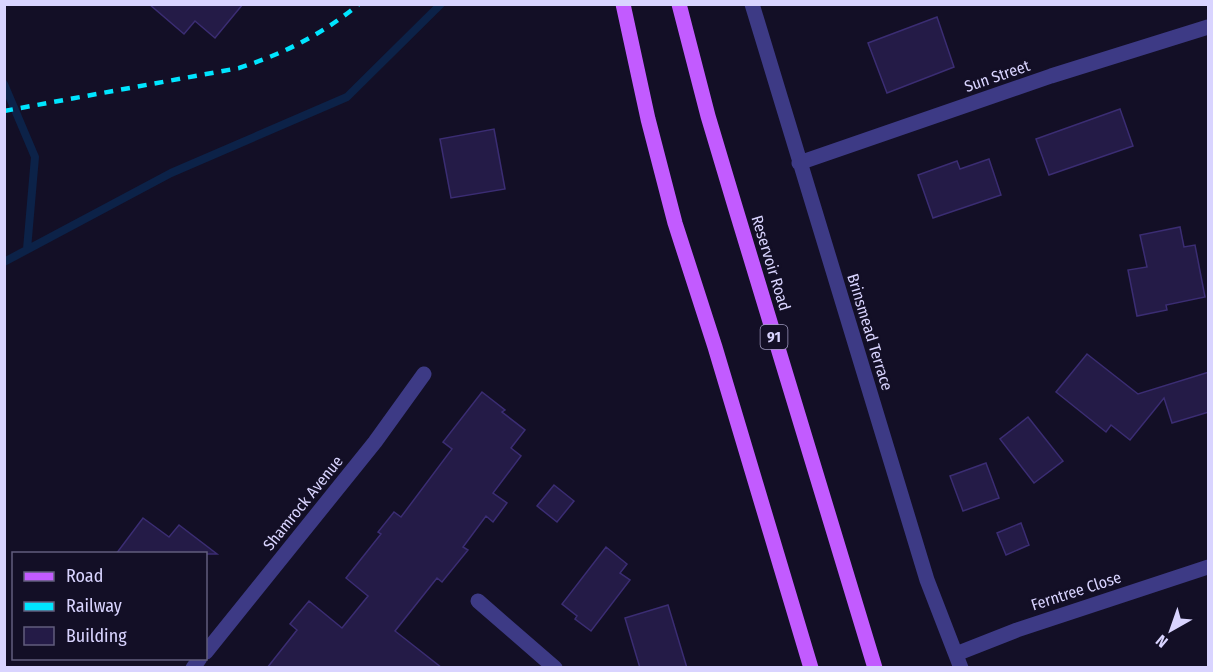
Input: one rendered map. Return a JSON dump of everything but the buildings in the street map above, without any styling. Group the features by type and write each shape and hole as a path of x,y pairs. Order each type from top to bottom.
{"main road":[{"path":"623,4 648,119 675,223 811,668"},
{"name":"Reservoir Road","path":"679,4 727,182 875,668"}],"street":[{"name":"Brinsmead Terrace","path":"752,4 924,568 958,661"},
{"name":"Sun Street","path":"799,163 1050,76 1209,27"},
{"name":"Shamrock Avenue","path":"207,650 375,442 424,374"},
{"name":"Ferntree Close","path":"958,661 1017,630 1209,567"},
{"path":"478,601 555,668"}],"waterway":[{"path":"4,262 171,173 347,97 441,4"},
{"path":"4,84 35,157 27,249"}],"railway":[{"path":"4,111 239,68 302,42 331,25 359,4"}]}
